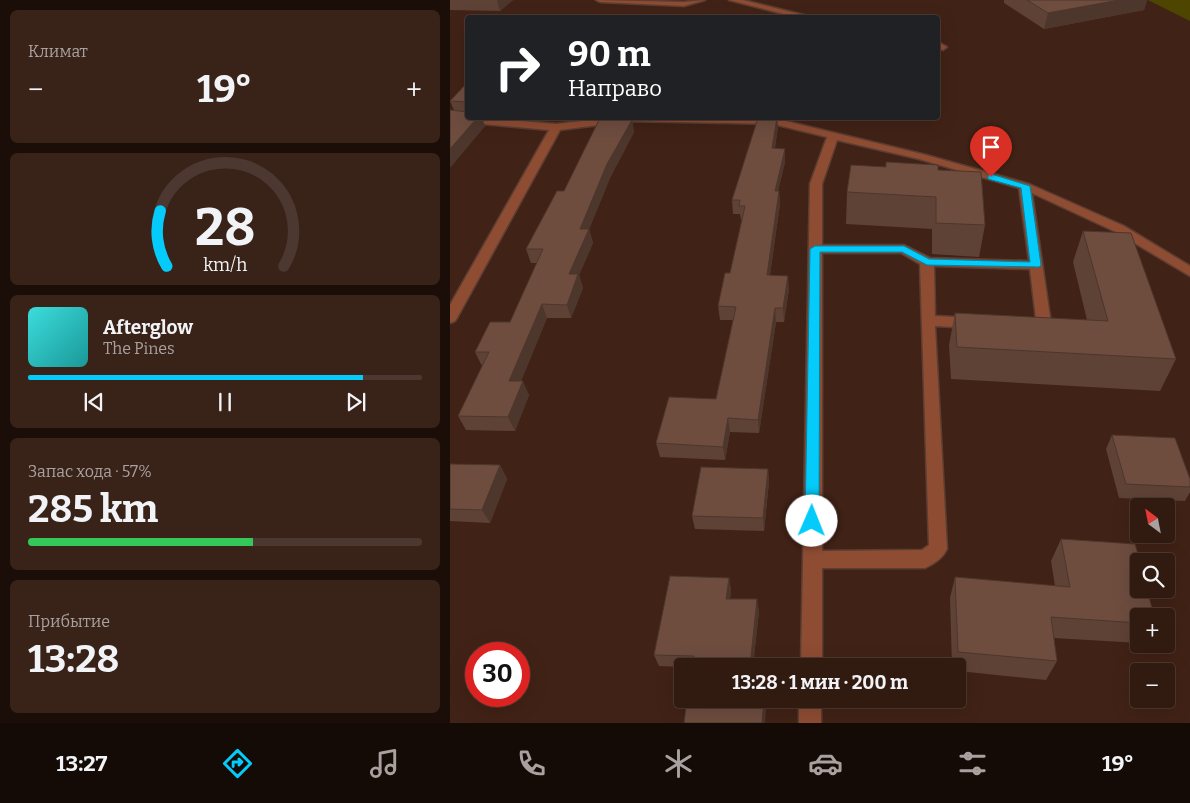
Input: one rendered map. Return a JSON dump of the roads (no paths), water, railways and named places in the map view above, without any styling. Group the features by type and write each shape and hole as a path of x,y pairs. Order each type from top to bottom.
{"street":[{"path":"600,0 683,7 701,0"},
{"path":"733,0 799,15"},
{"path":"450,118 465,119"},
{"path":"474,120 556,127 613,120"},
{"path":"725,120 773,121 1025,186 1120,229 1190,272"},
{"path":"450,318 556,127"},
{"path":"811,658 816,184 833,135"},
{"path":"1015,324 1044,324 1025,186"},
{"path":"815,249 904,249 927,262 1036,265"},
{"path":"812,560 925,559 938,549 927,262"},
{"path":"928,321 986,323"},
{"path":"810,708 810,723"}]}
